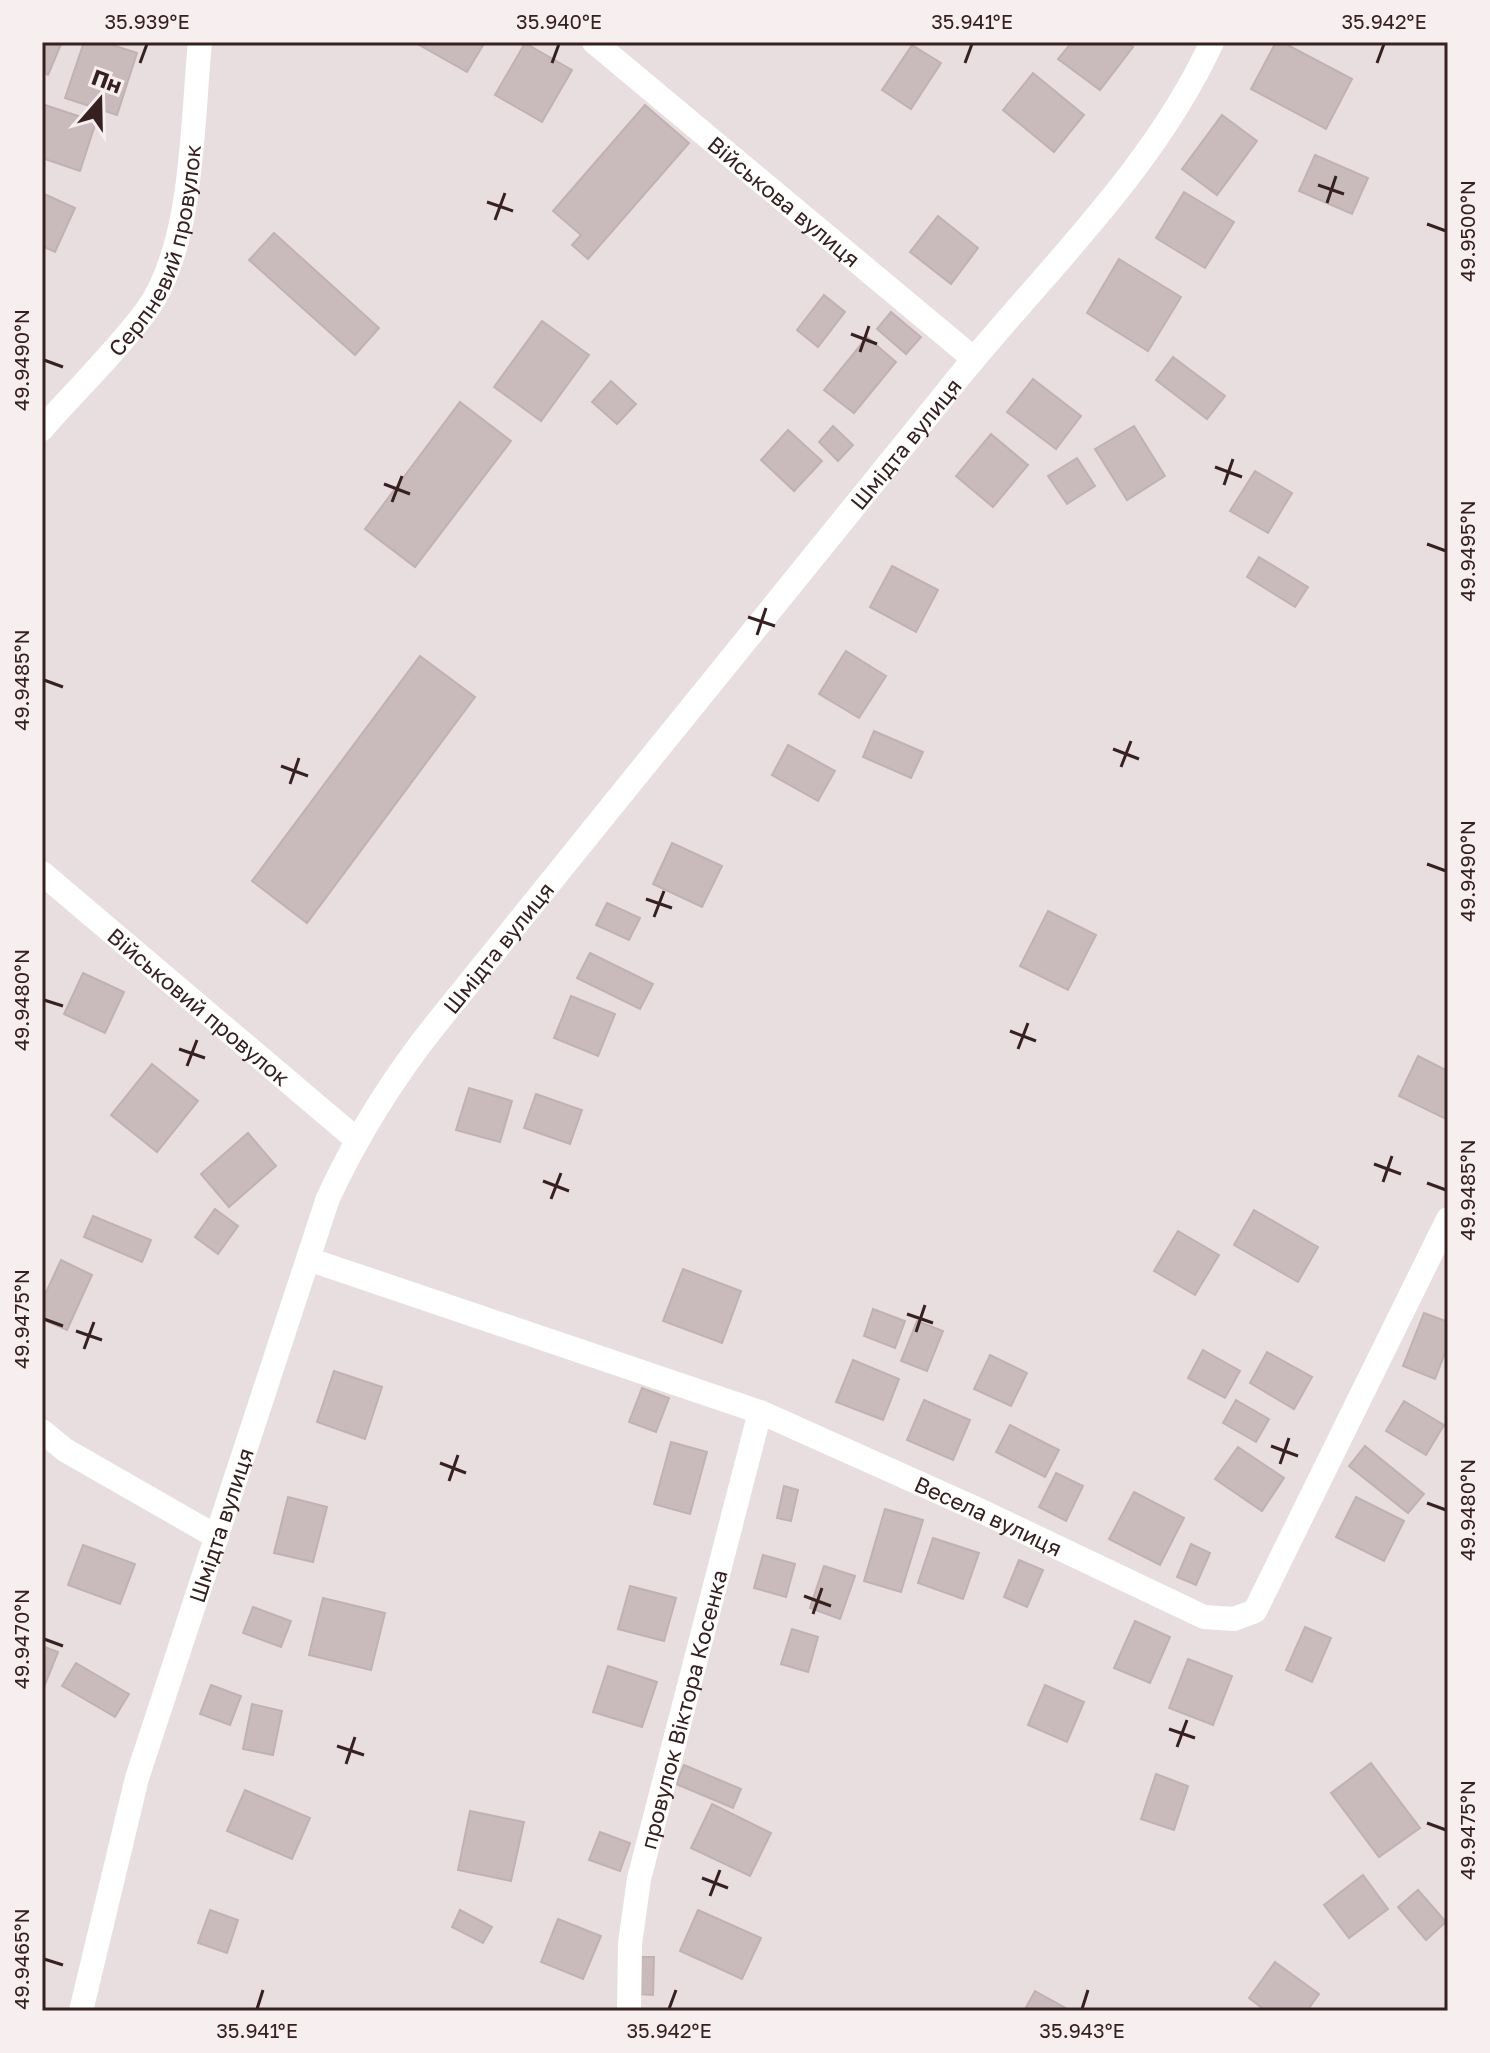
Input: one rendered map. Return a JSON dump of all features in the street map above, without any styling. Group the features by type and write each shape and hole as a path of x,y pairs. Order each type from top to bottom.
{"street":[{"name":"Серпневий провулок","path":"42,429 148,308 172,256 184,199 200,42"},
{"name":"Військова вулиця","path":"594,42 974,359"},
{"name":"Шмідта вулиця","path":"81,2011 137,1778 328,1198 356,1139 409,1057 974,359 1130,177 1193,84 1212,42"},
{"name":"Військовий провулок","path":"42,873 356,1139"},
{"name":"Весела вулиця","path":"308,1259 760,1412 979,1510 1204,1617 1234,1619 1255,1611 1448,1219"},
{"name":"провулок Віктора Косенка","path":"629,2011 630,1944 639,1879 760,1412"},
{"path":"42,1431 53,1450 217,1537"}],"building":[{"path":"42,42 62,42 48,75 42,72"},
{"path":"84,42 103,42 137,53 117,115 65,98"},
{"path":"414,42 485,42 467,72"},
{"path":"1072,42 1126,42 1133,47 1100,90 1058,59"},
{"path":"1276,42 1282,42 1352,79 1326,129 1251,89"},
{"path":"525,43 572,70 542,122 495,95"},
{"path":"912,45 941,63 911,109 882,90"},
{"path":"1033,73 1084,115 1054,152 1003,110"},
{"path":"42,104 96,122 80,171 42,158"},
{"path":"645,105 689,143 588,259 572,245 581,235 553,211"},
{"path":"1222,115 1257,141 1217,195 1182,169"},
{"path":"1315,155 1368,178 1352,214 1299,191"},
{"path":"1184,192 1234,222 1205,268 1156,238"},
{"path":"42,193 75,208 55,252 42,246"},
{"path":"938,216 978,248 951,284 910,252"},
{"path":"274,233 379,328 355,355 249,260"},
{"path":"1119,259 1181,297 1148,351 1087,313"},
{"path":"824,295 845,312 818,347 797,330"},
{"path":"891,312 921,337 906,354 877,329"},
{"path":"542,321 589,355 541,421 494,387"},
{"path":"867,337 896,362 854,413 824,390"},
{"path":"1173,357 1225,396 1207,419 1156,380"},
{"path":"1033,379 1081,416 1056,449 1007,412"},
{"path":"611,381 636,404 617,424 592,402"},
{"path":"460,402 511,441 415,567 365,529"},
{"path":"833,426 853,445 838,461 819,442"},
{"path":"1134,426 1165,476 1127,500 1095,449"},
{"path":"788,430 822,461 794,491 761,460"},
{"path":"991,434 1028,465 993,507 956,476"},
{"path":"1077,458 1095,486 1067,504 1048,476"},
{"path":"1255,471 1292,493 1268,533 1230,511"},
{"path":"1259,557 1308,587 1295,607 1247,577"},
{"path":"892,566 938,590 916,632 870,607"},
{"path":"846,651 886,676 859,718 819,694"},
{"path":"420,656 475,697 307,923 252,881"},
{"path":"874,731 923,752 911,778 863,757"},
{"path":"788,745 835,771 818,801 772,775"},
{"path":"672,843 722,866 702,907 653,884"},
{"path":"607,903 640,918 629,940 596,925"},
{"path":"1048,911 1096,935 1068,990 1020,966"},
{"path":"590,953 653,984 640,1009 577,978"},
{"path":"83,973 124,992 105,1033 64,1014"},
{"path":"571,996 615,1014 598,1056 554,1038"},
{"path":"1418,1056 1448,1071 1448,1120 1399,1096"},
{"path":"152,1064 198,1101 157,1152 111,1115"},
{"path":"469,1088 512,1101 500,1142 456,1130"},
{"path":"536,1094 582,1110 570,1144 524,1128"},
{"path":"248,1133 276,1166 229,1207 201,1174"},
{"path":"215,1209 238,1226 218,1254 195,1237"},
{"path":"1254,1210 1318,1247 1298,1282 1234,1245"},
{"path":"93,1216 151,1240 142,1262 84,1237"},
{"path":"1178,1231 1219,1255 1195,1295 1154,1271"},
{"path":"61,1260 92,1275 67,1330 42,1319 42,1301"},
{"path":"683,1269 741,1291 722,1343 663,1321"},
{"path":"873,1309 905,1321 895,1348 864,1336"},
{"path":"1424,1313 1448,1322 1448,1345 1435,1379 1403,1366"},
{"path":"917,1321 943,1331 927,1371 901,1361"},
{"path":"1203,1350 1240,1371 1225,1398 1188,1378"},
{"path":"1267,1352 1312,1377 1294,1409 1250,1383"},
{"path":"990,1355 1027,1373 1011,1406 974,1389"},
{"path":"853,1360 899,1379 883,1420 836,1402"},
{"path":"334,1371 382,1387 365,1439 317,1422"},
{"path":"642,1388 669,1398 656,1432 629,1422"},
{"path":"924,1400 970,1420 953,1460 907,1440"},
{"path":"1236,1400 1269,1419 1256,1442 1223,1423"},
{"path":"1404,1401 1444,1425 1426,1455 1386,1431"},
{"path":"1010,1425 1059,1450 1045,1477 996,1452"},
{"path":"671,1442 707,1452 690,1514 654,1504"},
{"path":"1365,1446 1424,1494 1408,1513 1349,1466"},
{"path":"1238,1447 1284,1478 1262,1511 1215,1479"},
{"path":"1056,1473 1083,1486 1066,1521 1039,1507"},
{"path":"784,1486 798,1490 791,1521 777,1518"},
{"path":"1134,1492 1184,1518 1160,1565 1109,1539"},
{"path":"288,1497 327,1507 313,1562 274,1553"},
{"path":"1356,1497 1404,1521 1384,1561 1336,1537"},
{"path":"885,1509 923,1520 901,1592 864,1581"},
{"path":"933,1538 979,1553 963,1599 918,1583"},
{"path":"1191,1544 1210,1553 1196,1585 1177,1577"},
{"path":"83,1545 135,1564 120,1604 68,1585"},
{"path":"763,1555 795,1564 786,1597 754,1588"},
{"path":"1019,1560 1043,1570 1027,1607 1004,1597"},
{"path":"824,1566 855,1576 840,1619 810,1608"},
{"path":"630,1586 676,1598 664,1641 618,1629"},
{"path":"323,1598 385,1613 371,1670 309,1655"},
{"path":"253,1607 291,1621 281,1647 243,1633"},
{"path":"1135,1621 1170,1637 1150,1683 1114,1668"},
{"path":"1305,1627 1331,1638 1312,1682 1286,1670"},
{"path":"792,1629 818,1637 808,1672 781,1664"},
{"path":"42,1646 58,1652 42,1692"},
{"path":"1188,1659 1232,1676 1213,1725 1169,1708"},
{"path":"76,1663 129,1694 115,1717 62,1686"},
{"path":"608,1666 657,1682 642,1727 593,1712"},
{"path":"211,1685 241,1696 230,1725 200,1714"},
{"path":"1045,1685 1084,1702 1067,1742 1028,1725"},
{"path":"252,1704 282,1711 273,1755 243,1749"},
{"path":"1371,1763 1420,1828 1379,1857 1331,1793"},
{"path":"684,1765 741,1789 733,1808 676,1784"},
{"path":"1156,1774 1188,1786 1174,1830 1141,1819"},
{"path":"245,1790 310,1818 292,1859 227,1831"},
{"path":"712,1804 771,1833 750,1876 691,1848"},
{"path":"470,1811 524,1822 511,1881 458,1870"},
{"path":"600,1832 630,1843 620,1871 589,1860"},
{"path":"1363,1875 1388,1909 1349,1938 1324,1905"},
{"path":"1418,1890 1446,1922 1426,1940 1398,1907"},
{"path":"210,1910 238,1920 227,1953 198,1943"},
{"path":"460,1910 492,1927 483,1943 452,1927"},
{"path":"698,1910 761,1938 742,1979 680,1951"},
{"path":"558,1919 601,1936 583,1979 541,1962"},
{"path":"639,1957 654,1957 653,1995 638,1994"},
{"path":"1275,1962 1319,1994 1307,2011 1266,2011 1249,1998"},
{"path":"1035,1991 1071,2011 1024,2011"}]}
